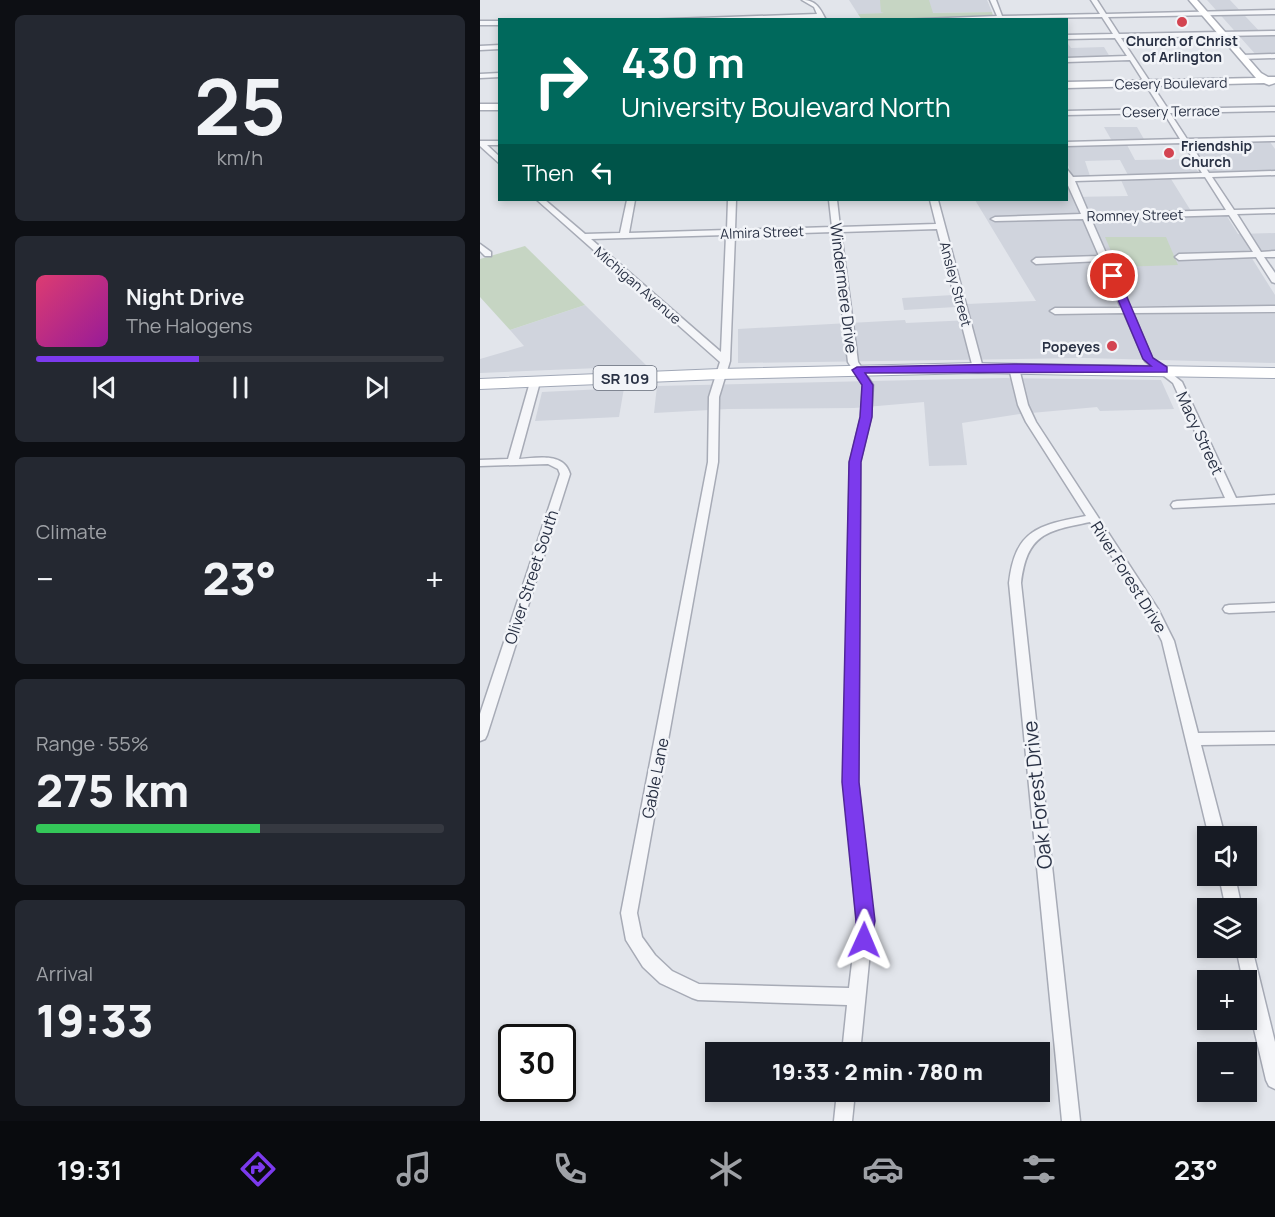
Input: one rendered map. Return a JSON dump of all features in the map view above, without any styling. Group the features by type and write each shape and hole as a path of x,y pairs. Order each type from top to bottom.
{"main road":[{"path":"1193,0 1210,13"},
{"path":"1203,0 1242,57 1258,75 1273,83"},
{"path":"1227,34 1253,57 1273,83"},
{"name":"Cesery Boulevard","path":"1068,85 1273,83"},
{"path":"480,107 498,107"},
{"name":"SR 109","path":"480,384 722,368 857,370 1014,368 1275,373"}],"street":[{"path":"805,0 816,6 822,18"},
{"path":"993,0 1001,18 1275,12"},
{"path":"1094,0 1275,280"},
{"path":"480,23 498,23"},
{"path":"1068,37 1275,33"},
{"path":"480,48 498,48"},
{"path":"1242,57 1275,56"},
{"path":"1068,60 1131,58"},
{"path":"480,76 498,75"},
{"name":"Cesery Terrace","path":"1068,113 1275,109"},
{"path":"1068,144 1275,139"},
{"path":"481,143 498,143"},
{"path":"481,143 498,160"},
{"path":"1068,176 1275,173"},
{"name":"Macy Street","path":"1068,176 1148,359 1177,382 1232,501"},
{"name":"Michigan Avenue","path":"542,201 722,368"},
{"path":"624,236 631,201"},
{"name":"Gable Lane","path":"732,201 722,368 714,397 713,462 629,913 634,940 649,961 666,977 698,992 858,997"},
{"name":"Windermere Drive","path":"833,201 854,362 868,385 866,417 855,462 851,782 865,921 852,1042"},
{"name":"Ansley Street","path":"934,201 978,368"},
{"name":"Romney Street","path":"995,219 1275,212"},
{"name":"Almira Street","path":"583,237 941,226"},
{"path":"480,246 488,254"},
{"path":"1179,257 1275,254"},
{"path":"1036,261 1105,258"},
{"path":"1055,311 1275,309"},
{"name":"River Forest Drive","path":"1014,368 1023,405 1031,422 1152,609 1168,641 1214,826"},
{"path":"480,463 513,461 535,382"},
{"name":"Oliver Street South","path":"480,735 564,474 563,467 557,463 513,461"},
{"path":"1177,505 1275,499"},
{"name":"Oak Forest Drive","path":"1071,1121 1015,583 1016,566 1021,551 1031,537 1051,526 1092,518"},
{"path":"1229,609 1275,607"},
{"path":"1194,739 1275,738"},
{"path":"1246,958 1275,1080"},
{"path":"843,1121 845,1102"}],"shaded area":[{"path":"849,0 987,0 992,12 858,14"},
{"path":"1207,0 1230,0 1263,35 1275,35 1275,55 1257,56"},
{"path":"1068,44 1071,48 1104,47 1110,57 1068,59"},
{"path":"1104,127 1137,127 1145,141 1112,141"},
{"path":"1270,142 1275,149 1275,171 1210,172 1192,144"},
{"path":"1127,145 1135,160 1190,159 1199,173 1128,175 1120,160 1085,161 1090,176 1072,176 1068,165 1068,147"},
{"path":"1171,179 1191,211 1223,210 1238,234 1275,233 1275,251 1248,252 1275,295 1275,306 1117,306 1120,314 1275,314 1275,363 1084,358 738,363 738,329 905,320 906,323 971,320 967,304 1036,301 976,201 1068,201 1068,188 1072,197 1128,196 1121,180"},
{"path":"953,295 956,307 904,310 902,298"},
{"path":"585,305 647,366 480,373 480,359 524,346 510,330"},
{"path":"1005,378 1161,380 1174,409 1100,411 1097,407 1020,414 962,423 967,465 929,466 924,402 854,408 728,409 654,413 657,386"},
{"path":"624,388 619,417 535,421 542,392"}],"green space":[{"path":"880,0 929,0 933,13 992,12 993,16 861,18 858,14 884,13 881,12"},
{"path":"1105,237 1166,237 1178,265 1118,267"},
{"path":"525,246 585,305 510,330 480,297 480,259"}],"place":[{"name":"Church of Christ of Arlington","path":"1182,22"},
{"name":"Friendship Church","path":"1169,153"},
{"name":"Popeyes","path":"1112,346"}],"route":[{"path":"864,940 865,921 851,782 855,462 866,417 868,385 857,370 1014,368 1163,370 1148,359 1113,276"}]}
